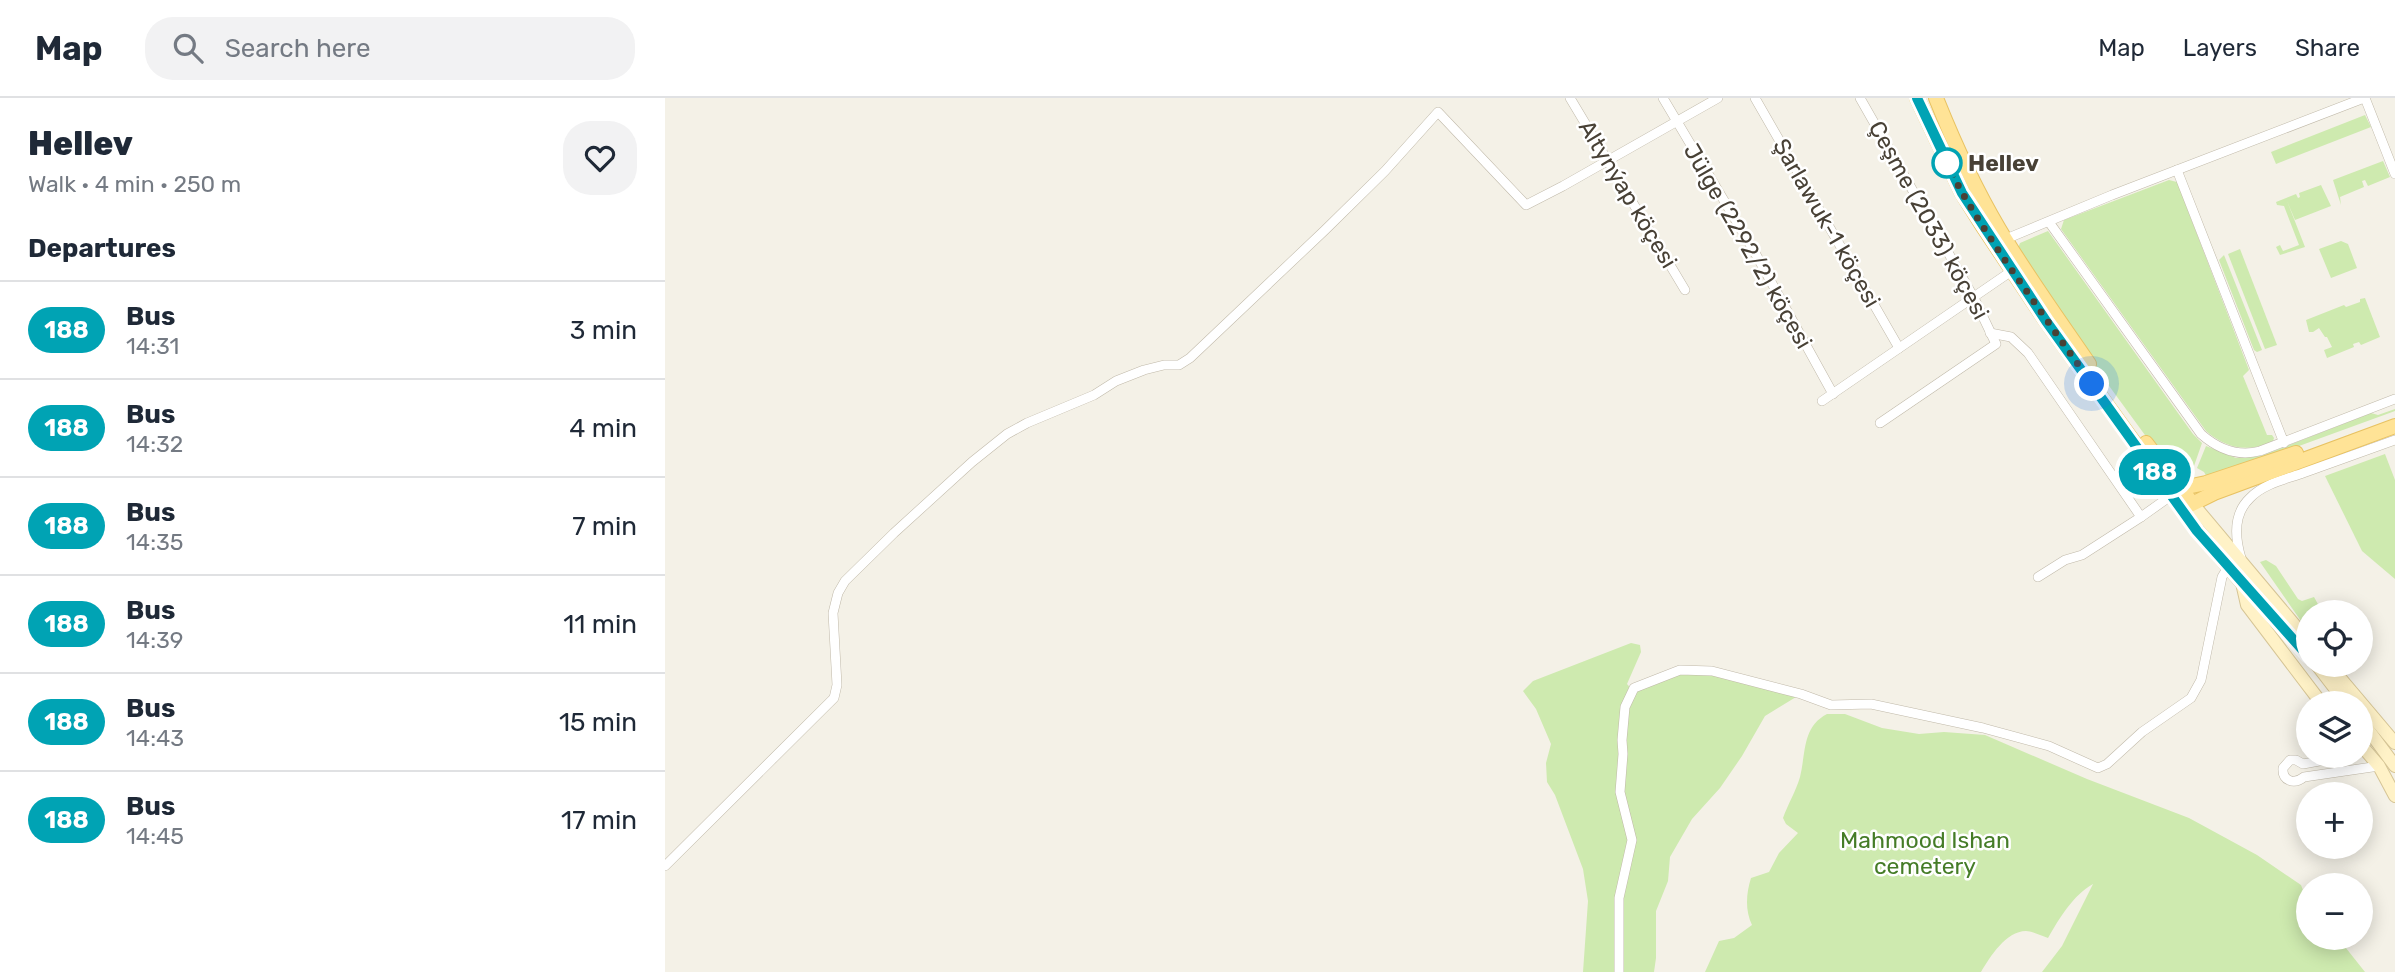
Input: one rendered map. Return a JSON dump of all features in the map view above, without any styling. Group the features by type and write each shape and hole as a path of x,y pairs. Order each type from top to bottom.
{"main road":[{"path":"1917,98 1962,193 2000,242 2187,506 2296,627"},
{"path":"1935,98 2000,242"},
{"path":"2177,492 2289,456 2395,417"},
{"path":"2187,506 2395,426"},
{"path":"2349,444 2363,451"},
{"path":"2282,481 2291,465"},
{"path":"2187,506 2197,531 2296,643"},
{"path":"2242,583 2247,605 2312,691"},
{"path":"2326,677 2337,691"},
{"path":"2339,677 2395,743"},
{"path":"2373,736 2395,766"},
{"path":"2373,760 2395,796"}],"street":[{"name":"Altynýap köçesi","path":"1570,98 1685,290"},
{"name":"Jülge (2292/2) köçesi","path":"1663,98 1754,251 1833,394"},
{"path":"665,866 834,698 837,685 833,613 838,593 845,581 894,533 1007,434 1094,395 1134,373 1164,365 1179,365 1190,358 1385,171 1438,113 1526,205 1718,98"},
{"name":"Şarlawuk-1 köçesi","path":"1755,98 1899,348"},
{"name":"Çeşme (2033) köçesi","path":"1860,98 1974,298 1996,344 1880,423"},
{"path":"2000,242 2365,98 2395,174"},
{"path":"2178,170 2284,443"},
{"path":"2049,222 2201,434 2221,448 2245,454 2284,443 2395,399"},
{"path":"1822,401 2016,268"},
{"path":"1990,332 2011,337 2028,353 2141,517"},
{"path":"2243,566 2235,531 2241,511 2251,496 2282,481 2395,440"},
{"path":"2038,577 2065,560 2082,555 2177,492"},
{"path":"1619,972 1619,898 1632,840 1620,792 1622,740 1625,707 1634,688 1680,670 1712,671 1801,694 1831,705 1871,704 1983,728 2049,746 2098,768 2107,764 2142,732 2184,703 2197,690 2222,577 2228,567"},
{"path":"2296,760 2290,760 2284,766 2283,774 2288,780 2295,782 2304,778 2366,768"},
{"path":"2373,767 2379,766"}],"green space":[{"path":"2365,115 2371,127 2276,164 2271,152"},
{"path":"2383,161 2390,177 2368,186 2365,180 2362,181 2364,187 2340,197 2341,205 2333,180"},
{"path":"2169,180 2177,182 2249,370 2243,376 2267,435 2274,438 2264,445 2238,447 2222,442 2206,431 2061,229 2064,220"},
{"path":"2321,185 2331,206 2295,220 2287,201 2305,247 2280,255 2276,247 2280,245 2283,251 2299,245 2284,206 2277,205 2276,202 2296,194 2298,198 2299,193"},
{"path":"2048,231 2202,443 2194,466 2181,464 2169,468 2069,331 2055,301 2031,272 2018,248 2020,243"},
{"path":"2341,241 2348,244 2357,268 2331,278 2319,249"},
{"path":"2240,249 2277,345 2265,349 2228,254"},
{"path":"2224,255 2262,350 2257,352 2219,260"},
{"path":"2365,298 2380,337 2361,345 2359,342 2353,344 2354,347 2327,358 2324,350 2332,347 2327,337 2319,328 2309,332 2306,320"},
{"path":"2395,409 2208,479 2204,472 2197,468 2206,446 2236,458 2261,456 2371,413 2378,415"},
{"path":"2385,454 2395,480 2395,579 2362,551 2325,476"},
{"path":"2266,560 2276,566 2300,600 2296,600 2296,614 2260,562"},
{"path":"1631,643 1640,645 1641,652 1627,684 1634,692 1672,677 1696,673 1733,678 1796,697 1765,716 1742,756 1720,788 1692,819 1670,857 1668,881 1656,911 1654,972 1583,972 1588,901 1583,869 1555,795 1547,782 1546,763 1551,744 1536,709 1523,691 1533,681"},
{"name":"Mahmood Ishan cemetery","path":"1827,714 1845,714 1882,728 1919,734 1944,732 1985,735 2087,779 2189,818 2257,855 2296,882 2296,950 2348,950 2365,972 2042,972 2062,946 2093,884 2073,901 2048,938 2026,931 2012,935 1999,946 1981,972 1705,972 1719,941 1734,938 1752,925 1747,902 1751,878 1769,872 1779,853 1798,833 1786,824 1783,818 1800,777 1809,733 1819,719"}],"bus line":[{"name":"188","path":"1917,98 1962,193 2046,321 2197,531 2296,643"}],"place":[{"name":"Hellev","path":"1947,163"}],"route":[{"path":"1947,163 1982,225 2092,384"}]}
